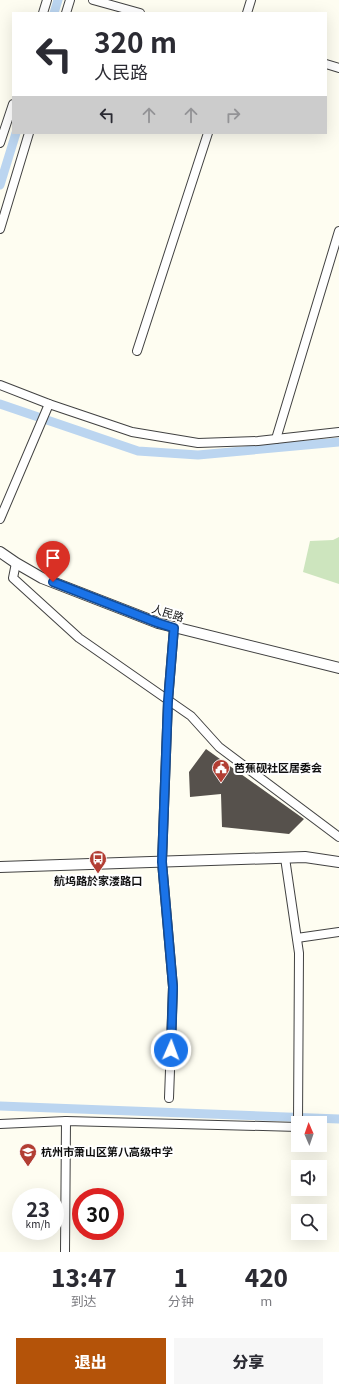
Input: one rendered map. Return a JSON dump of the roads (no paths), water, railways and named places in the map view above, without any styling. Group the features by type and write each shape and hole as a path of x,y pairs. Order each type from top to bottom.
{"street":[{"path":"43,12 47,0"},
{"path":"66,12 70,0"},
{"path":"93,0 136,12"},
{"path":"247,12 251,0"},
{"path":"327,64 339,68"},
{"path":"0,143 12,107"},
{"path":"0,229 29,134"},
{"path":"137,351 208,134"},
{"path":"276,439 339,232"},
{"path":"0,384 49,405 132,432 198,443 276,439 339,432"},
{"path":"0,519 49,405"},
{"name":"人民路","path":"0,552 42,578 158,623 339,668"},
{"path":"16,563 13,578 80,638 191,716 219,747 339,837"},
{"path":"169,1098 173,987 162,862 168,701 174,628"},
{"path":"0,867 305,857 339,862"},
{"path":"285,858 299,953 298,1116"},
{"path":"297,938 339,932"},
{"path":"0,1124 66,1121 291,1127"},
{"path":"65,1252 66,1121"}],"waterway":[{"path":"54,12 58,0"},
{"path":"0,185 16,134"},
{"path":"0,404 138,451 198,455 339,442"},
{"path":"0,1106 339,1119"}],"place":[{"name":"芭蕉砚社区居委会","path":"221,783"},
{"name":"航坞路於家溇路口","path":"98,874"},
{"name":"杭州市萧山区第八高级中学","path":"28,1167"}]}
